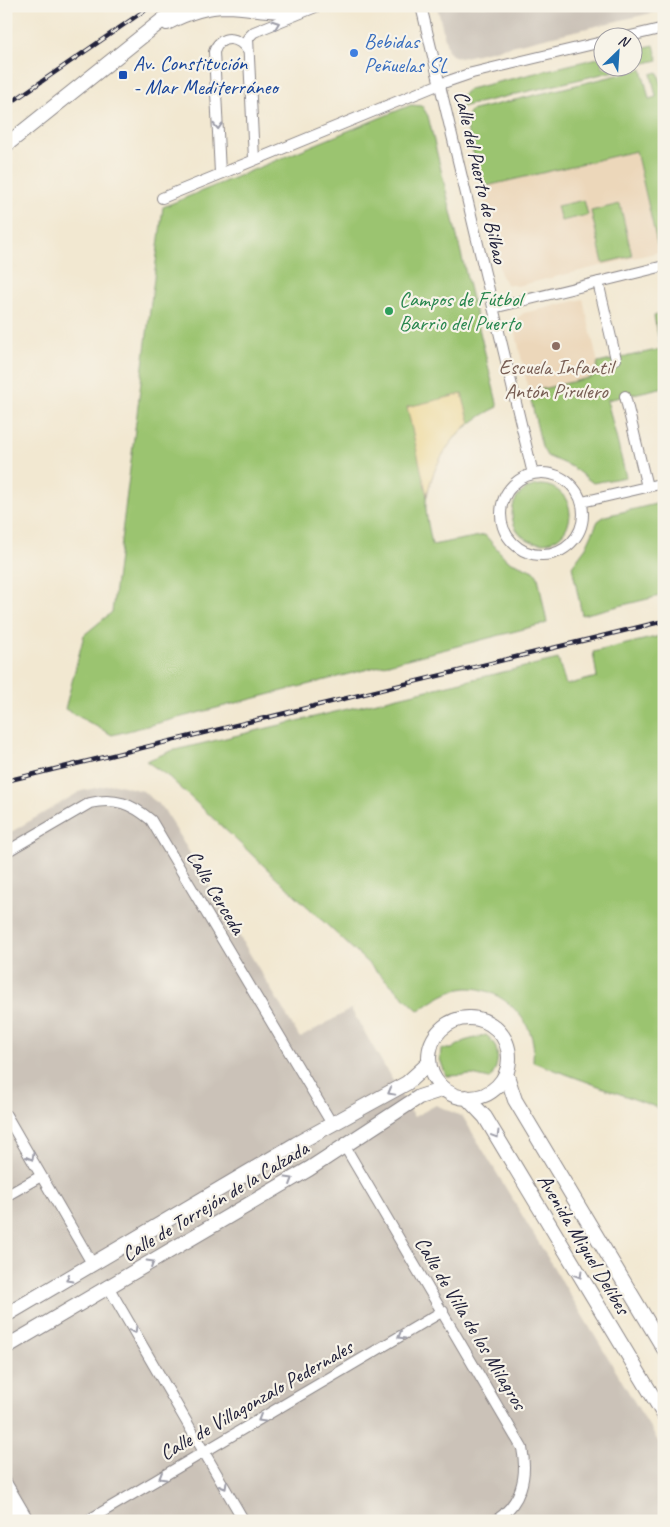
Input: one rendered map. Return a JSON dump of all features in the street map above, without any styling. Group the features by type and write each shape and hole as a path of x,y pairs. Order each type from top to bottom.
{"main road":[{"path":"6,145 180,6"},
{"path":"149,32 184,15 214,7 230,6 277,12 309,6"},
{"path":"474,1018 492,1025 502,1035 508,1053 506,1072 494,1089 476,1097 466,1098 444,1089 434,1077 429,1063 430,1050 435,1037 443,1027 454,1020 474,1018"},
{"name":"Calle de Torrejón de la Calzada","path":"6,1315 332,1124 407,1083 429,1063"},
{"name":"Avenida Miguel Delibes","path":"506,1072 515,1100 664,1349"},
{"name":"Calle de Torrejón de la Calzada","path":"6,1347 309,1169 419,1097 444,1089"},
{"name":"Avenida Miguel Delibes","path":"466,1098 485,1117 664,1415"}],"street":[{"path":"254,159 248,39 252,33 318,6"},
{"name":"Calle del Puerto de Bilbao","path":"421,6 533,474"},
{"path":"642,33 664,28"},
{"path":"220,173 214,52 219,44 229,39 239,40 248,51"},
{"path":"162,198 440,84 472,73 592,44"},
{"path":"493,308 664,266"},
{"path":"598,282 616,359"},
{"path":"624,396 647,487"},
{"path":"548,473 563,478 574,488 582,502 583,511 580,530 569,545 552,554 543,555 525,551 517,546 505,532 502,523 501,507 512,486 533,474 548,473"},
{"path":"582,502 664,483"},
{"name":"Calle Cerceda","path":"6,852 90,803 105,799 122,802 138,809 151,820 332,1124"},
{"path":"6,1115 94,1264"},
{"name":"Calle de Villa de los Milagros","path":"344,1145 522,1448 525,1463 524,1479 512,1506 495,1521"},
{"path":"6,1196 41,1176"},
{"path":"109,1288 244,1521"},
{"name":"Calle de Villagonzalo Pedernales","path":"87,1521 443,1311"},
{"path":"6,1482 29,1521"},
{"path":"6,1498 20,1521"}],"shaded area":[{"path":"437,6 664,6 664,10 460,58 448,51"},
{"path":"636,151 659,252 517,286 507,284 501,276 482,187"},
{"name":"Escuela Infantil Antón Pirulero","path":"583,299 598,363 593,377 529,392 515,330 516,319 524,313"},
{"path":"115,784 143,791 163,808 300,1038 351,1009 414,1117 436,1105 463,1117 664,1451 664,1521 6,1521 6,835 81,791"}],"green space":[{"path":"654,45 658,60 642,64 642,48"},
{"path":"592,59 592,76 461,107 461,96 469,89"},
{"path":"642,69 649,99 656,97 651,74 658,72 664,93 664,251 659,252 636,151 482,187 465,121 470,111 605,78 642,78"},
{"path":"411,105 422,106 428,116 498,407 484,414 459,433 440,458 433,471 428,486 426,502 432,545 485,535 507,560 534,571 538,577 547,623 112,735 65,709 84,635 112,612 163,207"},
{"path":"584,200 588,215 561,221 557,206"},
{"path":"620,204 632,256 603,263 591,211"},
{"path":"664,313 664,387 607,400 626,477 593,483 572,467 547,456 542,447 529,392 593,377 598,363 661,349 654,316"},
{"path":"541,485 557,490 565,498 570,514 565,530 557,538 541,543 525,538 517,530 512,514 517,498 525,490"},
{"path":"664,502 664,595 582,615 572,566 586,547 598,521 605,516"},
{"path":"664,635 664,1110 533,1062 533,1043 525,1022 509,1004 489,992 478,989 461,989 442,996 419,1011 169,777 146,761 171,751 558,659 566,685 597,677 593,652"},
{"path":"486,1035 491,1039 497,1056 496,1068 490,1079 472,1075 446,1076 440,1059 441,1049 452,1049 464,1041"}],"sand":[{"path":"462,394 470,423 454,438 442,456 433,475 427,496 407,407"}],"railway":[{"path":"6,106 151,6"},
{"path":"6,781 664,621"}],"place":[{"name":"Bebidas Peñuelas SL","path":"354,53"},
{"name":"Av. Constitución - Mar Mediterráneo","path":"123,75"},
{"name":"Campos de Fútbol Barrio del Puerto","path":"389,311"},
{"name":"Escuela Infantil Antón Pirulero","path":"556,346"}]}
